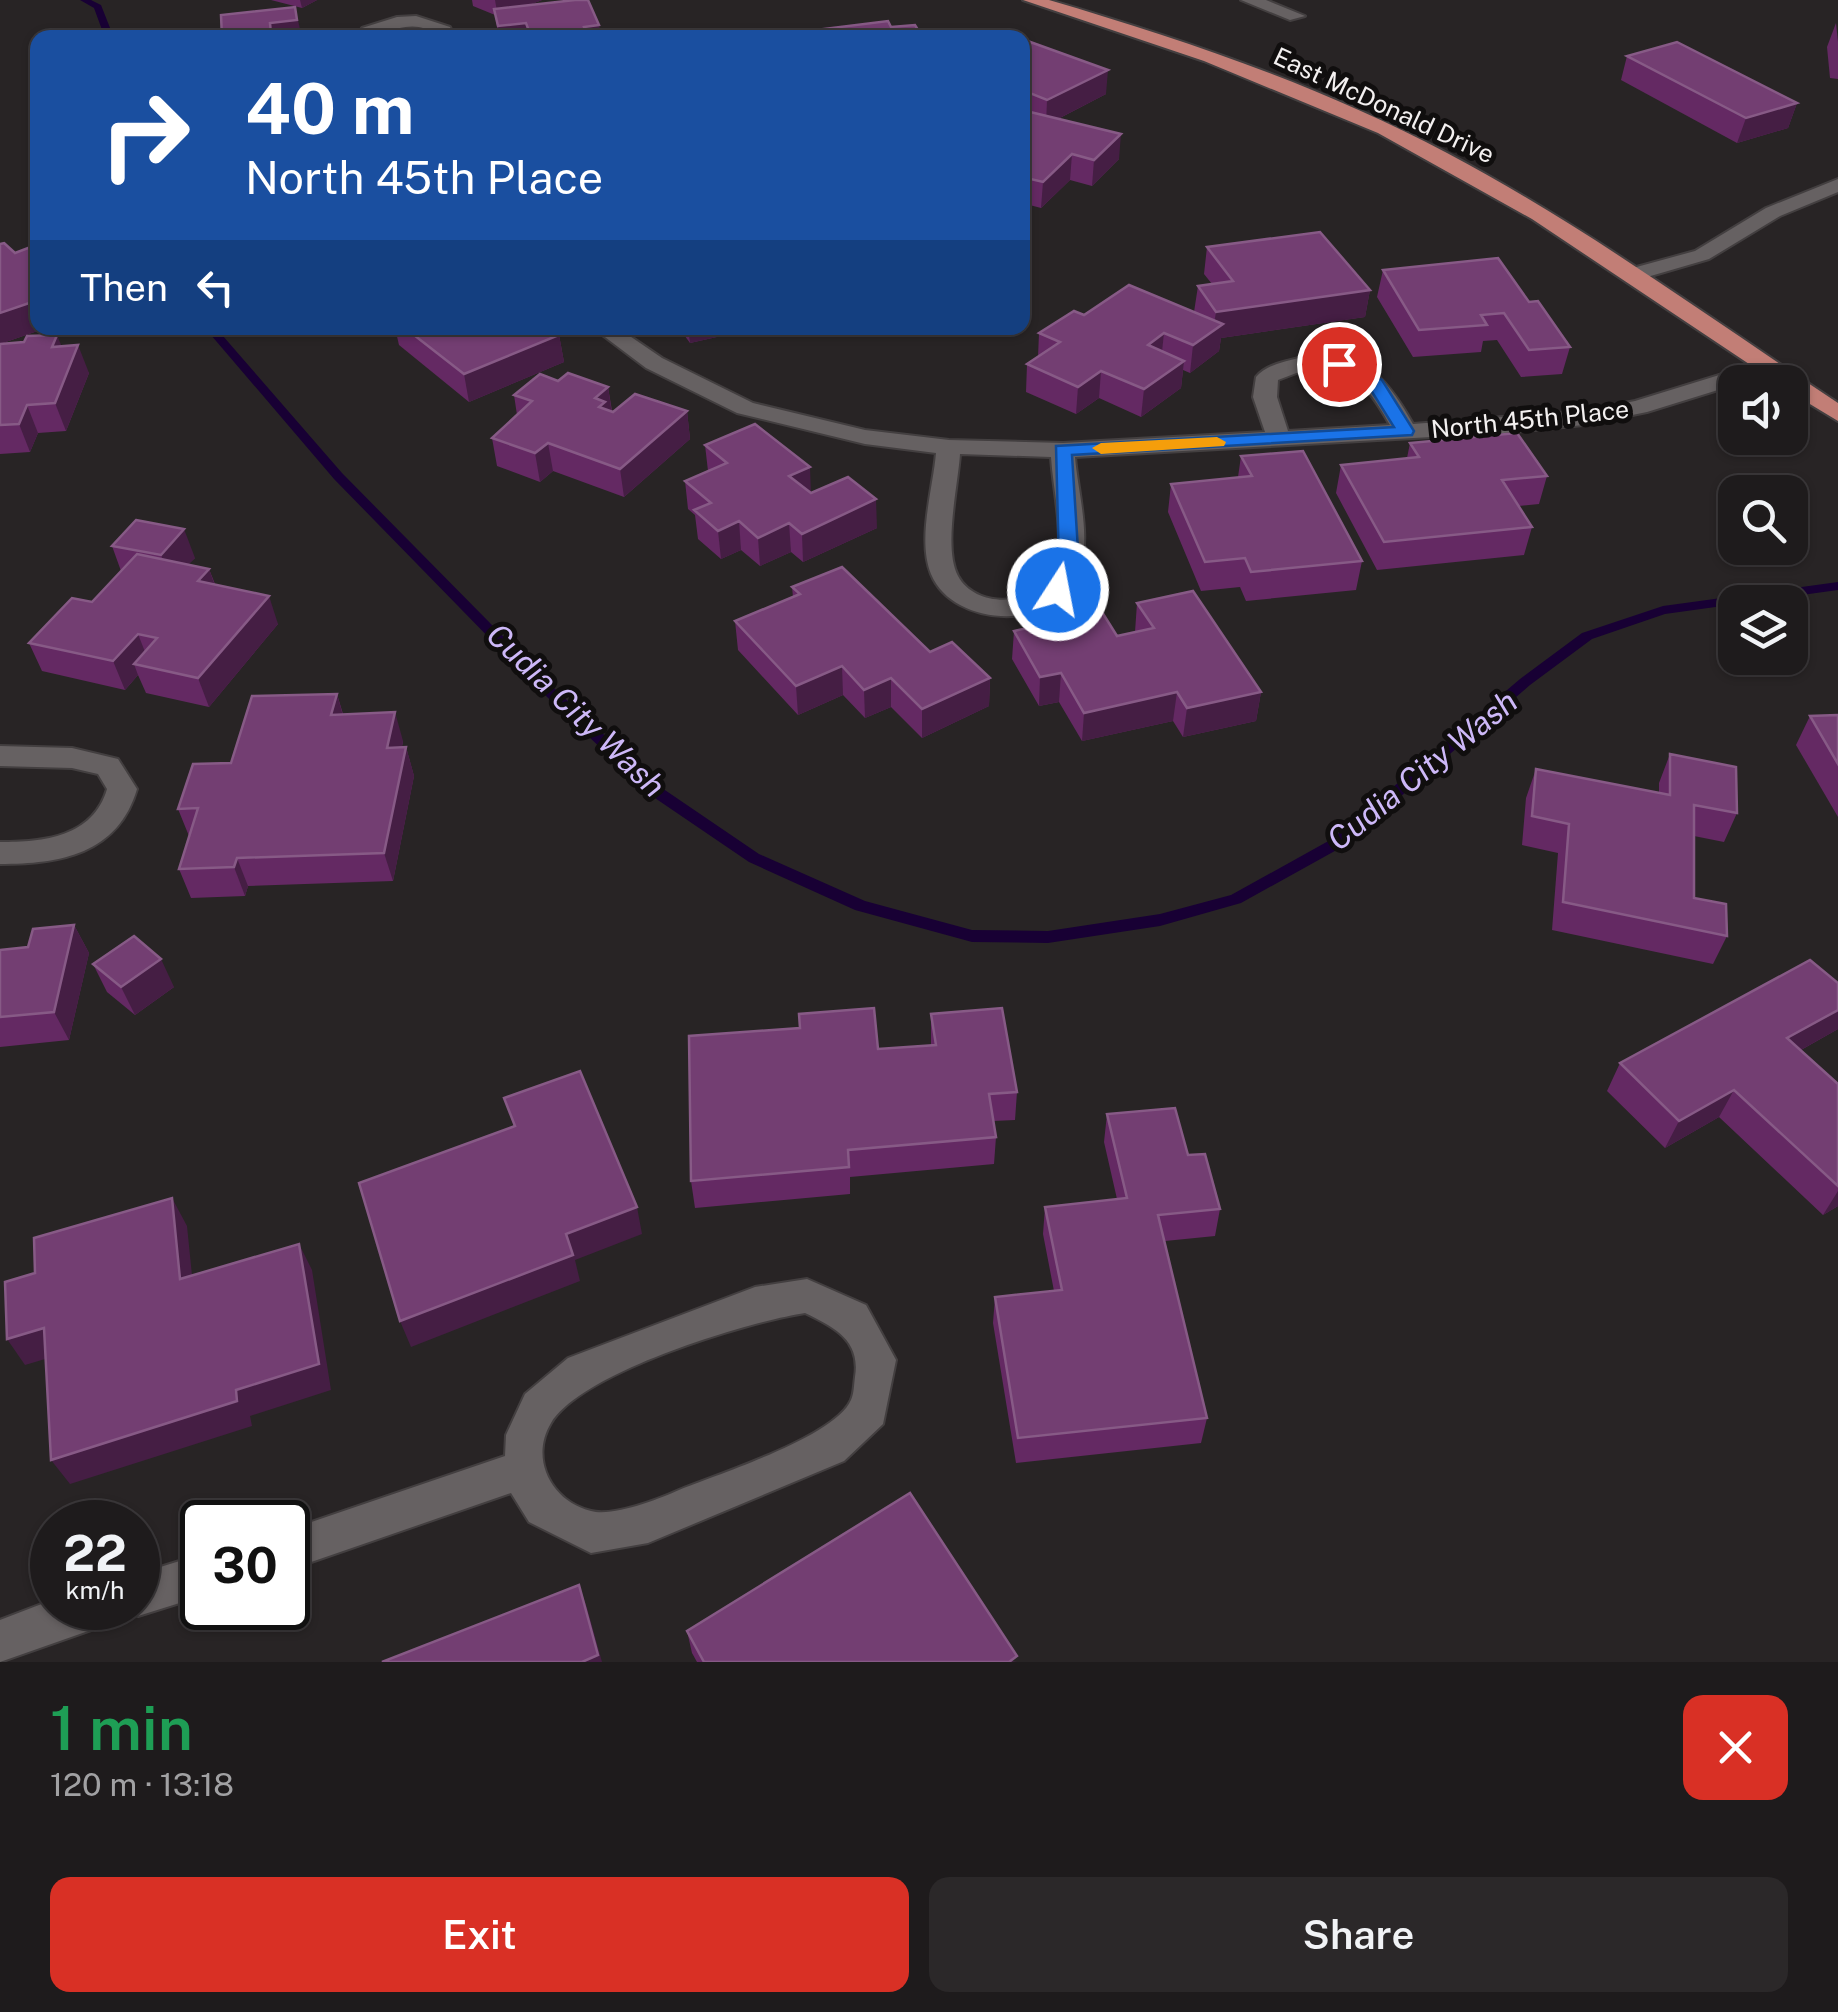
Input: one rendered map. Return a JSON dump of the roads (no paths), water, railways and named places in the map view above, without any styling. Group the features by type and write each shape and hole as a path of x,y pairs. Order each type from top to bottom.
{"main road":[{"name":"East McDonald Drive","path":"1031,0 1170,40 1373,125 1493,187 1765,365"},
{"name":"East McDonald Drive","path":"1808,394 1838,414"}],"street":[{"name":"East McDonald Drive","path":"1249,0 1296,16"},
{"path":"372,30 410,20 432,23 444,30"},
{"path":"1630,276 1702,255 1773,212 1838,185"},
{"path":"614,335 654,363 745,408 865,437 950,448 1062,450 1069,566 1058,590 1041,601 998,606 965,599 946,581 940,561 950,448"},
{"name":"North 45th Place","path":"1279,438 1265,397 1267,378 1285,367 1309,362 1339,364 1376,383 1406,431"},
{"name":"North 45th Place","path":"1062,450 1583,418 1640,407 1718,383"},
{"path":"0,756 72,758 108,766 122,788 110,818 76,843 32,854 0,852"},
{"path":"807,1296 853,1318 877,1360 869,1410 830,1448 648,1523 590,1532 543,1508 531,1491 524,1468 526,1435 539,1407 582,1371 755,1304 807,1296"},
{"path":"310,1542 524,1468"},
{"path":"0,1642 30,1628"}],"waterway":[{"name":"Cudia City Wash","path":"84,0 98,7 107,30"},
{"name":"Cudia City Wash","path":"217,335 338,476 550,692 654,790 754,858 861,906 972,936 1048,937 1160,920 1236,899 1337,843 1525,682 1587,636 1663,610 1838,586"}]}
